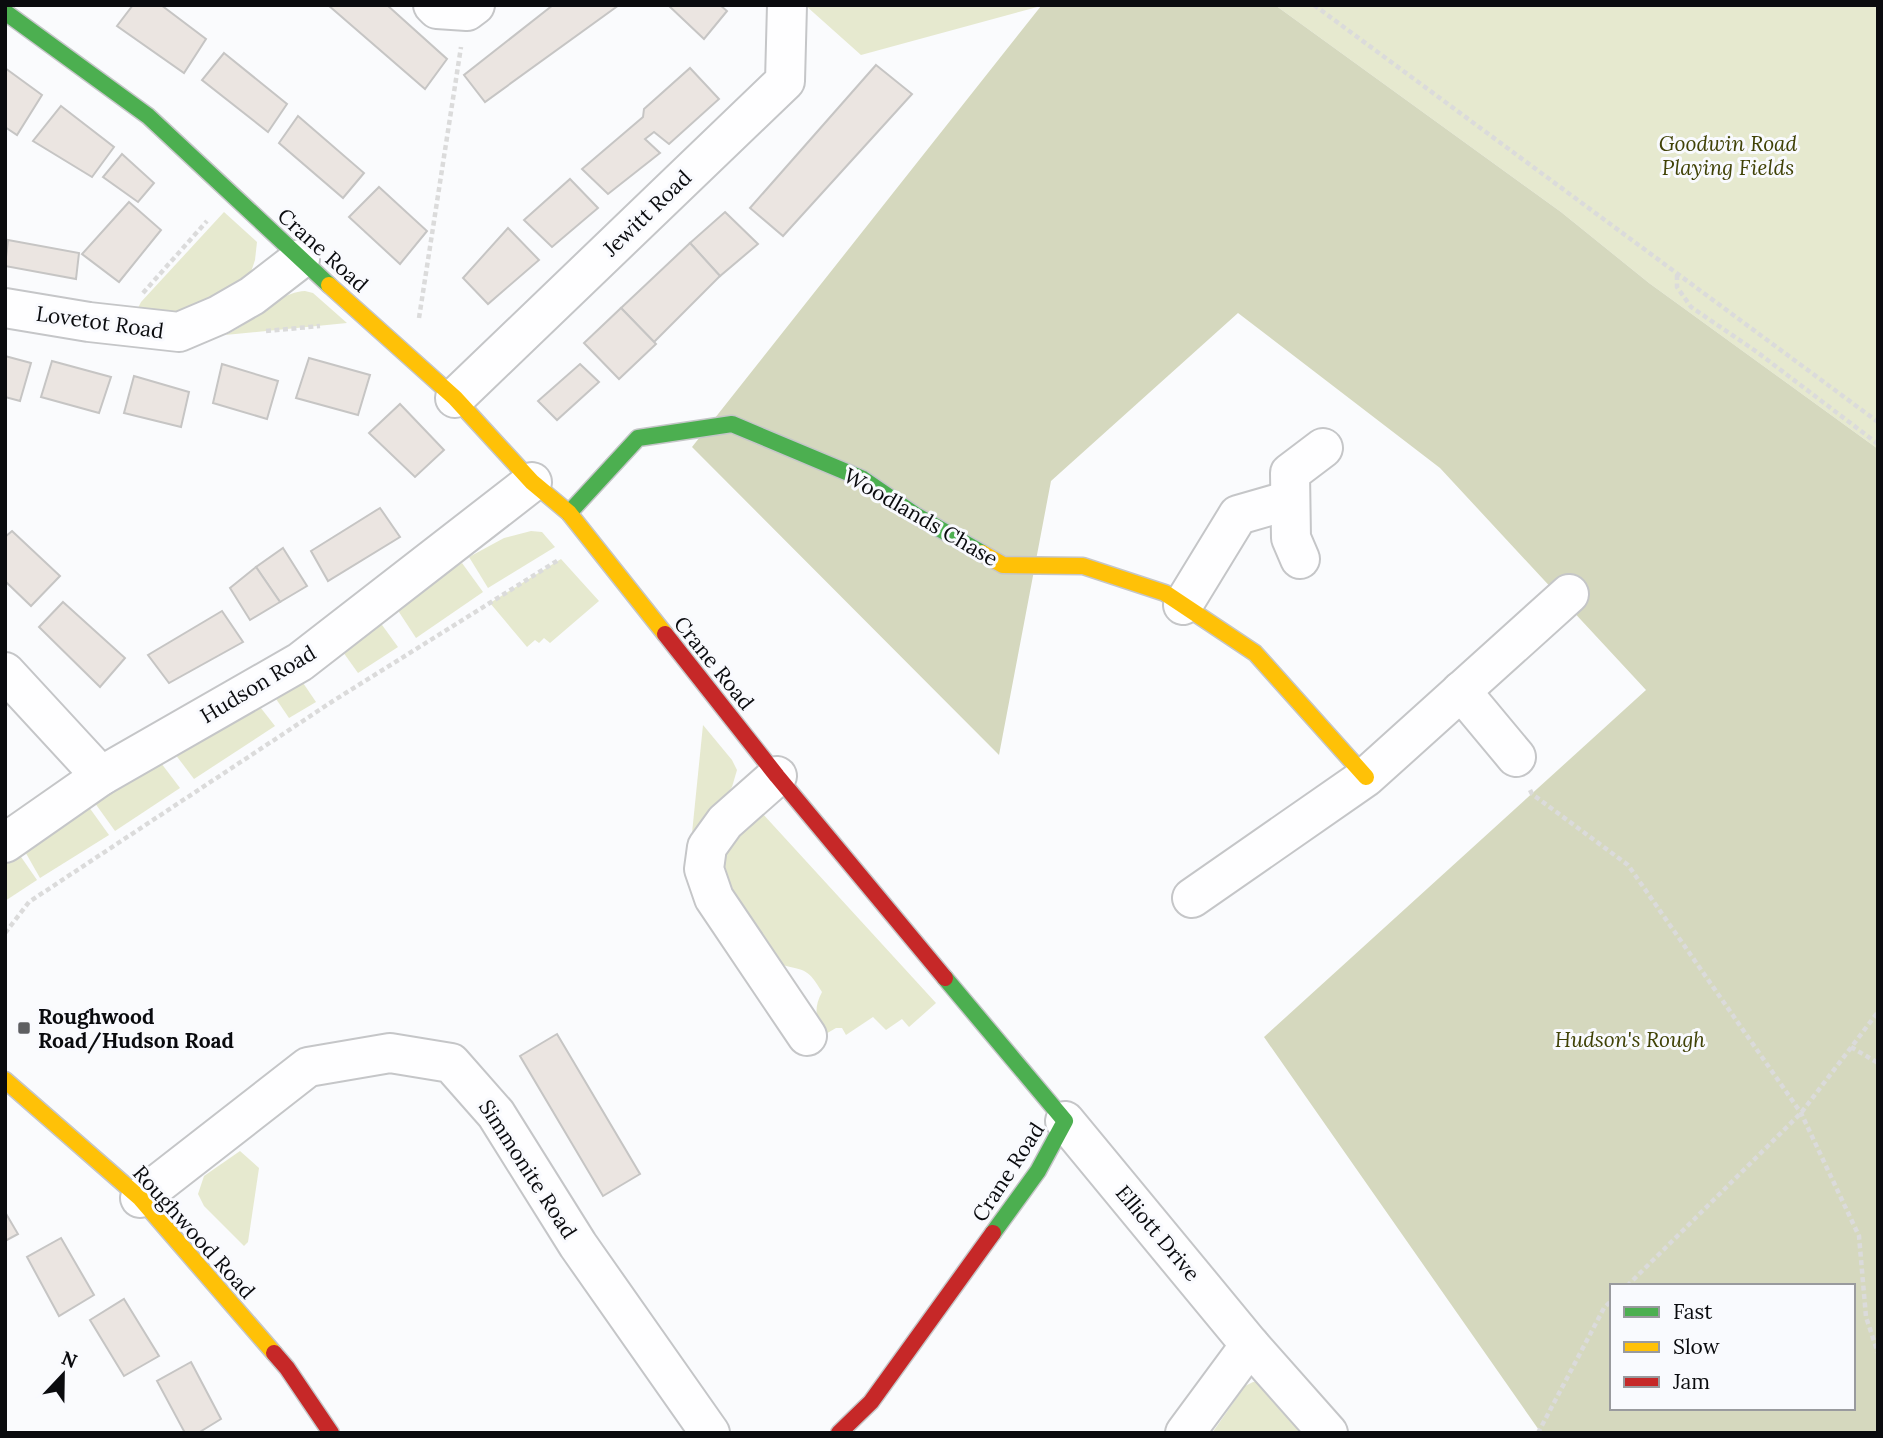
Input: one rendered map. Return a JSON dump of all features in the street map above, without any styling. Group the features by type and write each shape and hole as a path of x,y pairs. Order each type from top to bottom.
{"street":[{"name":"Jewitt Road","path":"455,398 785,81 787,5"},
{"name":"Crane Road","path":"5,12 148,116 300,259 455,398 532,482 569,513 777,775 1065,1121 1038,1171 895,1369 871,1402 839,1433"},
{"name":"Lovetot Road","path":"5,308 179,332 219,315 251,296 300,259"},
{"name":"Woodlands Chase","path":"569,513 638,438 732,424 863,479 916,516 1003,565 1083,566 1165,593 1255,653 1366,777"},
{"path":"1300,559 1291,538 1290,473 1323,448"},
{"name":"Hudson Road","path":"5,843 101,776 300,662 532,482"},
{"path":"1183,605 1238,514 1290,500"},
{"path":"1192,898 1366,777 1569,594"},
{"path":"5,672 101,776"},
{"path":"1461,691 1516,757"},
{"path":"777,775 725,822 707,847 704,869 714,898 807,1036"},
{"name":"Simmonite Road","path":"140,1198 309,1067 390,1053 451,1063 496,1114 578,1244 710,1433"},
{"name":"Roughwood Road","path":"5,1080 140,1198 287,1368 331,1433"},
{"name":"Elliott Drive","path":"1065,1121 1250,1345 1328,1433"},
{"path":"1185,1433 1250,1345"}],"path":[{"path":"1314,5 1878,422"},
{"path":"399,346 418,327 458,7"},
{"path":"114,325 231,194"},
{"path":"1677,275 1677,287 1691,307 1757,352 1878,444"},
{"path":"5,933 29,902 333,701 590,541"},
{"path":"1516,757 1532,794 1628,865 1801,1113 1859,1236 1866,1317 1878,1353"},
{"path":"1629,1284 1801,1113 1878,1012"},
{"path":"1851,1047 1878,1063"},
{"path":"1538,1433 1604,1308 1610,1302"}],"green space":[{"path":"805,5 1061,5 1041,6 861,55"},
{"name":"Goodwin Road Playing Fields","path":"1275,5 1878,5 1878,449 1649,283 1561,212"},
{"name":"Hudson's Rough","path":"1275,5 1561,212 1649,283 1878,449 1878,1433 1541,1433 1264,1037 1646,690 1440,468 1238,313 1051,481 999,755 692,447 1041,6"},
{"path":"224,212 257,242 250,275 241,288 172,314 135,314 141,302"},
{"path":"305,291 313,293 347,323 225,335 283,297"},
{"path":"531,531 542,532 555,547 488,588 469,557 504,538"},
{"path":"561,559 599,601 550,643 544,638 539,643 535,640 527,647 490,603"},
{"path":"462,563 483,592 416,638 395,606"},
{"path":"377,618 398,647 358,673 338,645"},
{"path":"297,674 316,702 289,718 270,690"},
{"path":"253,698 275,726 194,779 172,750"},
{"path":"703,725 737,770 732,787 691,843"},
{"path":"158,759 180,788 115,831 92,799"},
{"path":"86,803 109,835 40,878 23,848"},
{"path":"762,813 936,1003 909,1027 902,1019 886,1030 873,1017 846,1035 842,1028 836,1028 824,1035 817,1014 817,1004 822,992 817,984 806,972 782,965 723,885 722,855 729,844"},
{"path":"19,854 37,880 5,901 5,863"},
{"path":"240,1151 259,1168 248,1242 244,1246 204,1206 198,1194 204,1176"},
{"path":"1262,1381 1311,1433 1212,1433 1245,1386"}],"building":[{"path":"133,5 161,5 206,39 184,73 117,26"},
{"path":"328,5 387,5 447,59 425,89"},
{"path":"553,5 619,5 485,102 464,75"},
{"path":"668,5 720,5 727,11 704,39"},
{"path":"224,53 287,104 268,132 202,80"},
{"path":"876,65 912,94 783,236 750,208"},
{"path":"5,68 42,95 17,135 5,127"},
{"path":"690,68 719,99 669,144 654,132 645,139 660,153 608,194 582,169 643,117 644,109"},
{"path":"61,106 114,147 92,177 33,141"},
{"path":"298,116 364,173 343,198 279,143"},
{"path":"122,154 154,183 138,202 103,177"},
{"path":"570,179 598,208 552,247 524,220"},
{"path":"379,187 427,231 400,264 349,217"},
{"path":"129,202 161,230 119,282 82,254"},
{"path":"725,212 758,244 720,276 690,243"},
{"path":"508,228 539,260 488,304 463,278"},
{"path":"8,240 79,253 76,279 5,266"},
{"path":"690,243 720,276 654,342 621,308"},
{"path":"621,308 656,344 619,379 584,343"},
{"path":"5,356 31,363 20,401 5,397"},
{"path":"309,358 370,375 358,415 296,398"},
{"path":"52,361 111,377 99,413 41,397"},
{"path":"222,364 278,381 267,419 213,403"},
{"path":"580,364 599,382 557,420 538,401"},
{"path":"134,376 189,392 181,427 124,413"},
{"path":"400,404 444,450 415,477 369,433"},
{"path":"380,508 400,537 328,581 311,551"},
{"path":"12,531 60,576 31,606 5,581 5,537"},
{"path":"283,548 307,586 280,602 256,567"},
{"path":"256,567 280,602 250,620 230,588"},
{"path":"63,602 125,658 100,687 39,627"},
{"path":"222,611 243,642 169,683 148,655"},
{"path":"557,1034 640,1174 603,1196 520,1056"},
{"path":"5,1212 18,1234 5,1241"},
{"path":"61,1238 94,1295 59,1316 27,1257"},
{"path":"124,1299 159,1356 124,1376 90,1320"},
{"path":"191,1362 221,1419 198,1433 185,1433 157,1381"}],"traffic: fast":[{"path":"5,12 148,116 329,285"},
{"path":"569,513 638,438 732,424 863,479 917,516 982,553"},
{"path":"945,978 1065,1121 1038,1171 993,1233"}],"traffic: slow":[{"path":"329,285 455,398 532,482 569,513 665,634"},
{"path":"982,553 1003,565 1083,566 1165,593 1255,653 1366,777"},
{"path":"5,1080 140,1198 274,1353"}],"traffic: jam":[{"path":"665,634 777,776 945,978"},
{"path":"839,1433 871,1402 993,1233"},
{"path":"274,1353 331,1433"}],"place":[{"name":"Roughwood Road/Hudson Road","path":"24,1028"}]}
